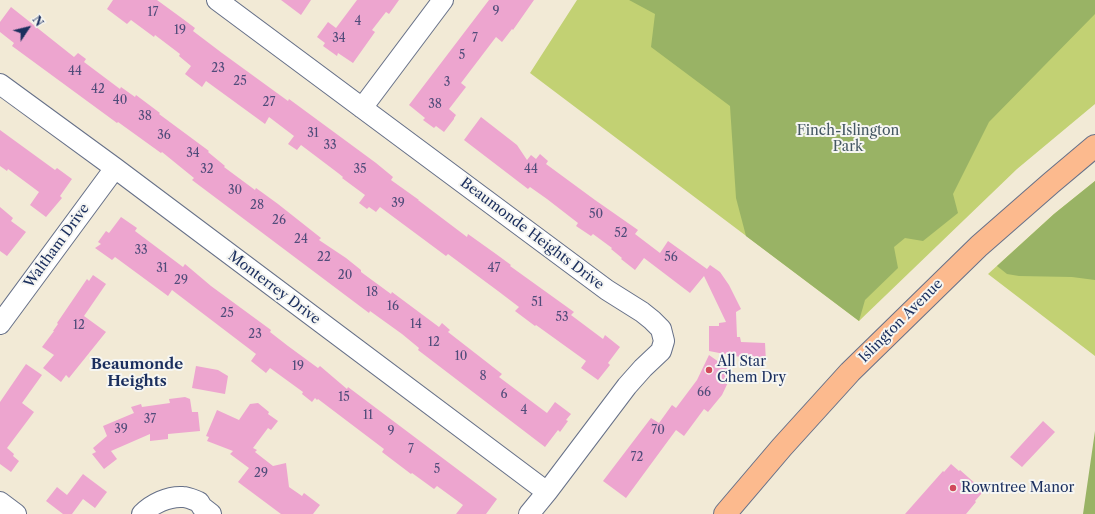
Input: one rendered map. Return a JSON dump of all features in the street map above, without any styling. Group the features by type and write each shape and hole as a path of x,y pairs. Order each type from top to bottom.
{"main road":[{"name":"Islington Avenue","path":"725,514 782,447 855,367 979,246 1095,146"}],"street":[{"name":"Beaumonde Heights Drive","path":"217,0 601,286 642,312 660,329 664,341 661,351 627,386 529,514"},
{"path":"362,108 443,0"},
{"name":"Monterrey Drive","path":"0,84 115,168 547,492"},
{"name":"Waltham Drive","path":"0,324 115,168"},
{"path":"142,514 148,508 165,500 183,497 199,502 202,507 211,514"},
{"path":"0,502 16,514"}],"green space":[{"name":"Finch-Islington Park","path":"577,0 1095,0 1095,104 1017,169 859,321 530,73"},
{"name":"Finch-Islington Park","path":"629,0 1095,0 1095,14 989,122 953,194 958,213 923,241 905,238 894,247 898,268 865,300 859,321 746,236 736,198 730,106 651,47 655,14"},
{"path":"1095,181 1095,356 988,274 1054,214"},
{"path":"1095,181 1095,280 1072,277 1019,276 1007,274 997,266 1054,214"},
{"path":"1095,431 1095,514 1083,514"}],"building":[{"path":"113,0 157,0 183,19 195,28 193,31 222,53 288,101 289,99 376,163 393,177 391,180 467,237 468,234 574,312 571,315 603,339 605,335 620,347 608,363 610,365 598,380 581,368 586,361 515,311 519,307 498,291 448,254 446,256 380,207 376,212 369,207 367,209 359,203 365,195 301,145 297,150 288,144 294,136 269,117 265,124 206,81 202,87 185,74 191,66 179,56 180,54 155,35 154,37 131,20 127,24 107,9"},
{"path":"281,0 311,0 301,15"},
{"path":"357,0 399,0 389,14 386,12 372,30 375,32 353,63 338,53 337,56 323,46 325,43 317,37 328,22 336,28"},
{"path":"489,0 534,0 513,30 512,29 502,42 496,37 461,83 466,87 449,109 456,115 444,132 436,126 434,128 423,120 425,118 409,105"},
{"path":"11,7 74,57 78,53 86,59 84,62 120,89 121,87 135,97 136,95 160,113 159,114 209,151 208,152 225,166 224,167 255,190 256,188 278,204 321,238 319,240 346,258 361,270 361,272 391,294 392,292 439,327 442,323 450,330 448,332 502,374 499,377 547,413 555,402 571,414 560,432 558,430 545,447 418,350 419,348 402,334 370,311 369,313 192,180 194,178 162,152 161,153 118,122 117,123 12,46 14,43 0,32 0,22"},
{"path":"481,117 517,145 527,160 531,155 536,159 540,154 548,161 546,164 638,230 635,234 660,253 668,241 707,269 710,265 720,272 729,285 741,309 736,312 737,337 740,337 741,342 765,343 766,362 709,351 709,326 719,326 719,323 726,322 704,276 690,293 644,258 635,270 621,259 622,258 611,249 612,248 593,234 591,236 576,226 578,223 547,199 530,187 528,189 464,140"},
{"path":"0,130 55,170 57,168 72,179 60,196 62,198 46,217 30,205 39,192 8,169 7,171 0,166"},
{"path":"0,207 13,218 11,221 26,232 7,256 0,251"},
{"path":"121,217 137,228 135,231 183,267 185,264 211,286 271,330 270,332 288,346 318,368 320,366 347,389 348,387 497,499 486,514 456,514 463,505 437,486 434,489 412,473 411,474 382,452 384,449 318,399 317,400 315,398 312,402 302,394 303,392 270,368 266,373 251,361 256,354 172,290 168,296 115,257 112,260 95,248 101,244 98,242 106,231 109,233"},
{"path":"93,275 106,284 84,316 106,332 69,378 66,375 61,382 43,368 54,355 42,347 87,279 89,281"},
{"path":"709,355 733,372 722,395 708,412 704,409 684,436 676,430 626,498 603,481 651,418 659,423 672,405 676,408 697,380"},
{"path":"26,364 42,375 22,403 34,412 7,448 19,461 11,472 0,464 0,402"},
{"path":"196,366 218,370 228,376 225,394 192,388"},
{"path":"185,397 190,399 192,412 198,412 200,431 168,434 168,439 150,441 150,434 111,451 117,459 104,469 92,454 96,452 93,448 107,436 103,426 134,413 131,407 141,404 142,407 170,403 169,399"},
{"path":"258,403 269,412 268,414 278,421 271,430 268,428 253,448 257,450 255,452 273,466 286,463 289,487 302,496 304,493 320,505 313,514 281,514 238,482 249,468 230,454 233,451 207,441 209,437 206,436 217,410 239,420 250,404"},
{"path":"1043,421 1055,432 1022,467 1010,457"},
{"name":"Rowntree Manor","path":"951,464 977,485 975,486 982,493 966,514 905,514 943,471 944,472"},
{"path":"83,474 107,492 95,508 83,499 72,514 63,514 46,501 57,487 67,495"}],"place":[{"name":"All Star Chem Dry","path":"709,370"},
{"name":"Rowntree Manor","path":"953,488"}],"district":[{"name":"Beaumonde Heights","path":"137,374"}]}
